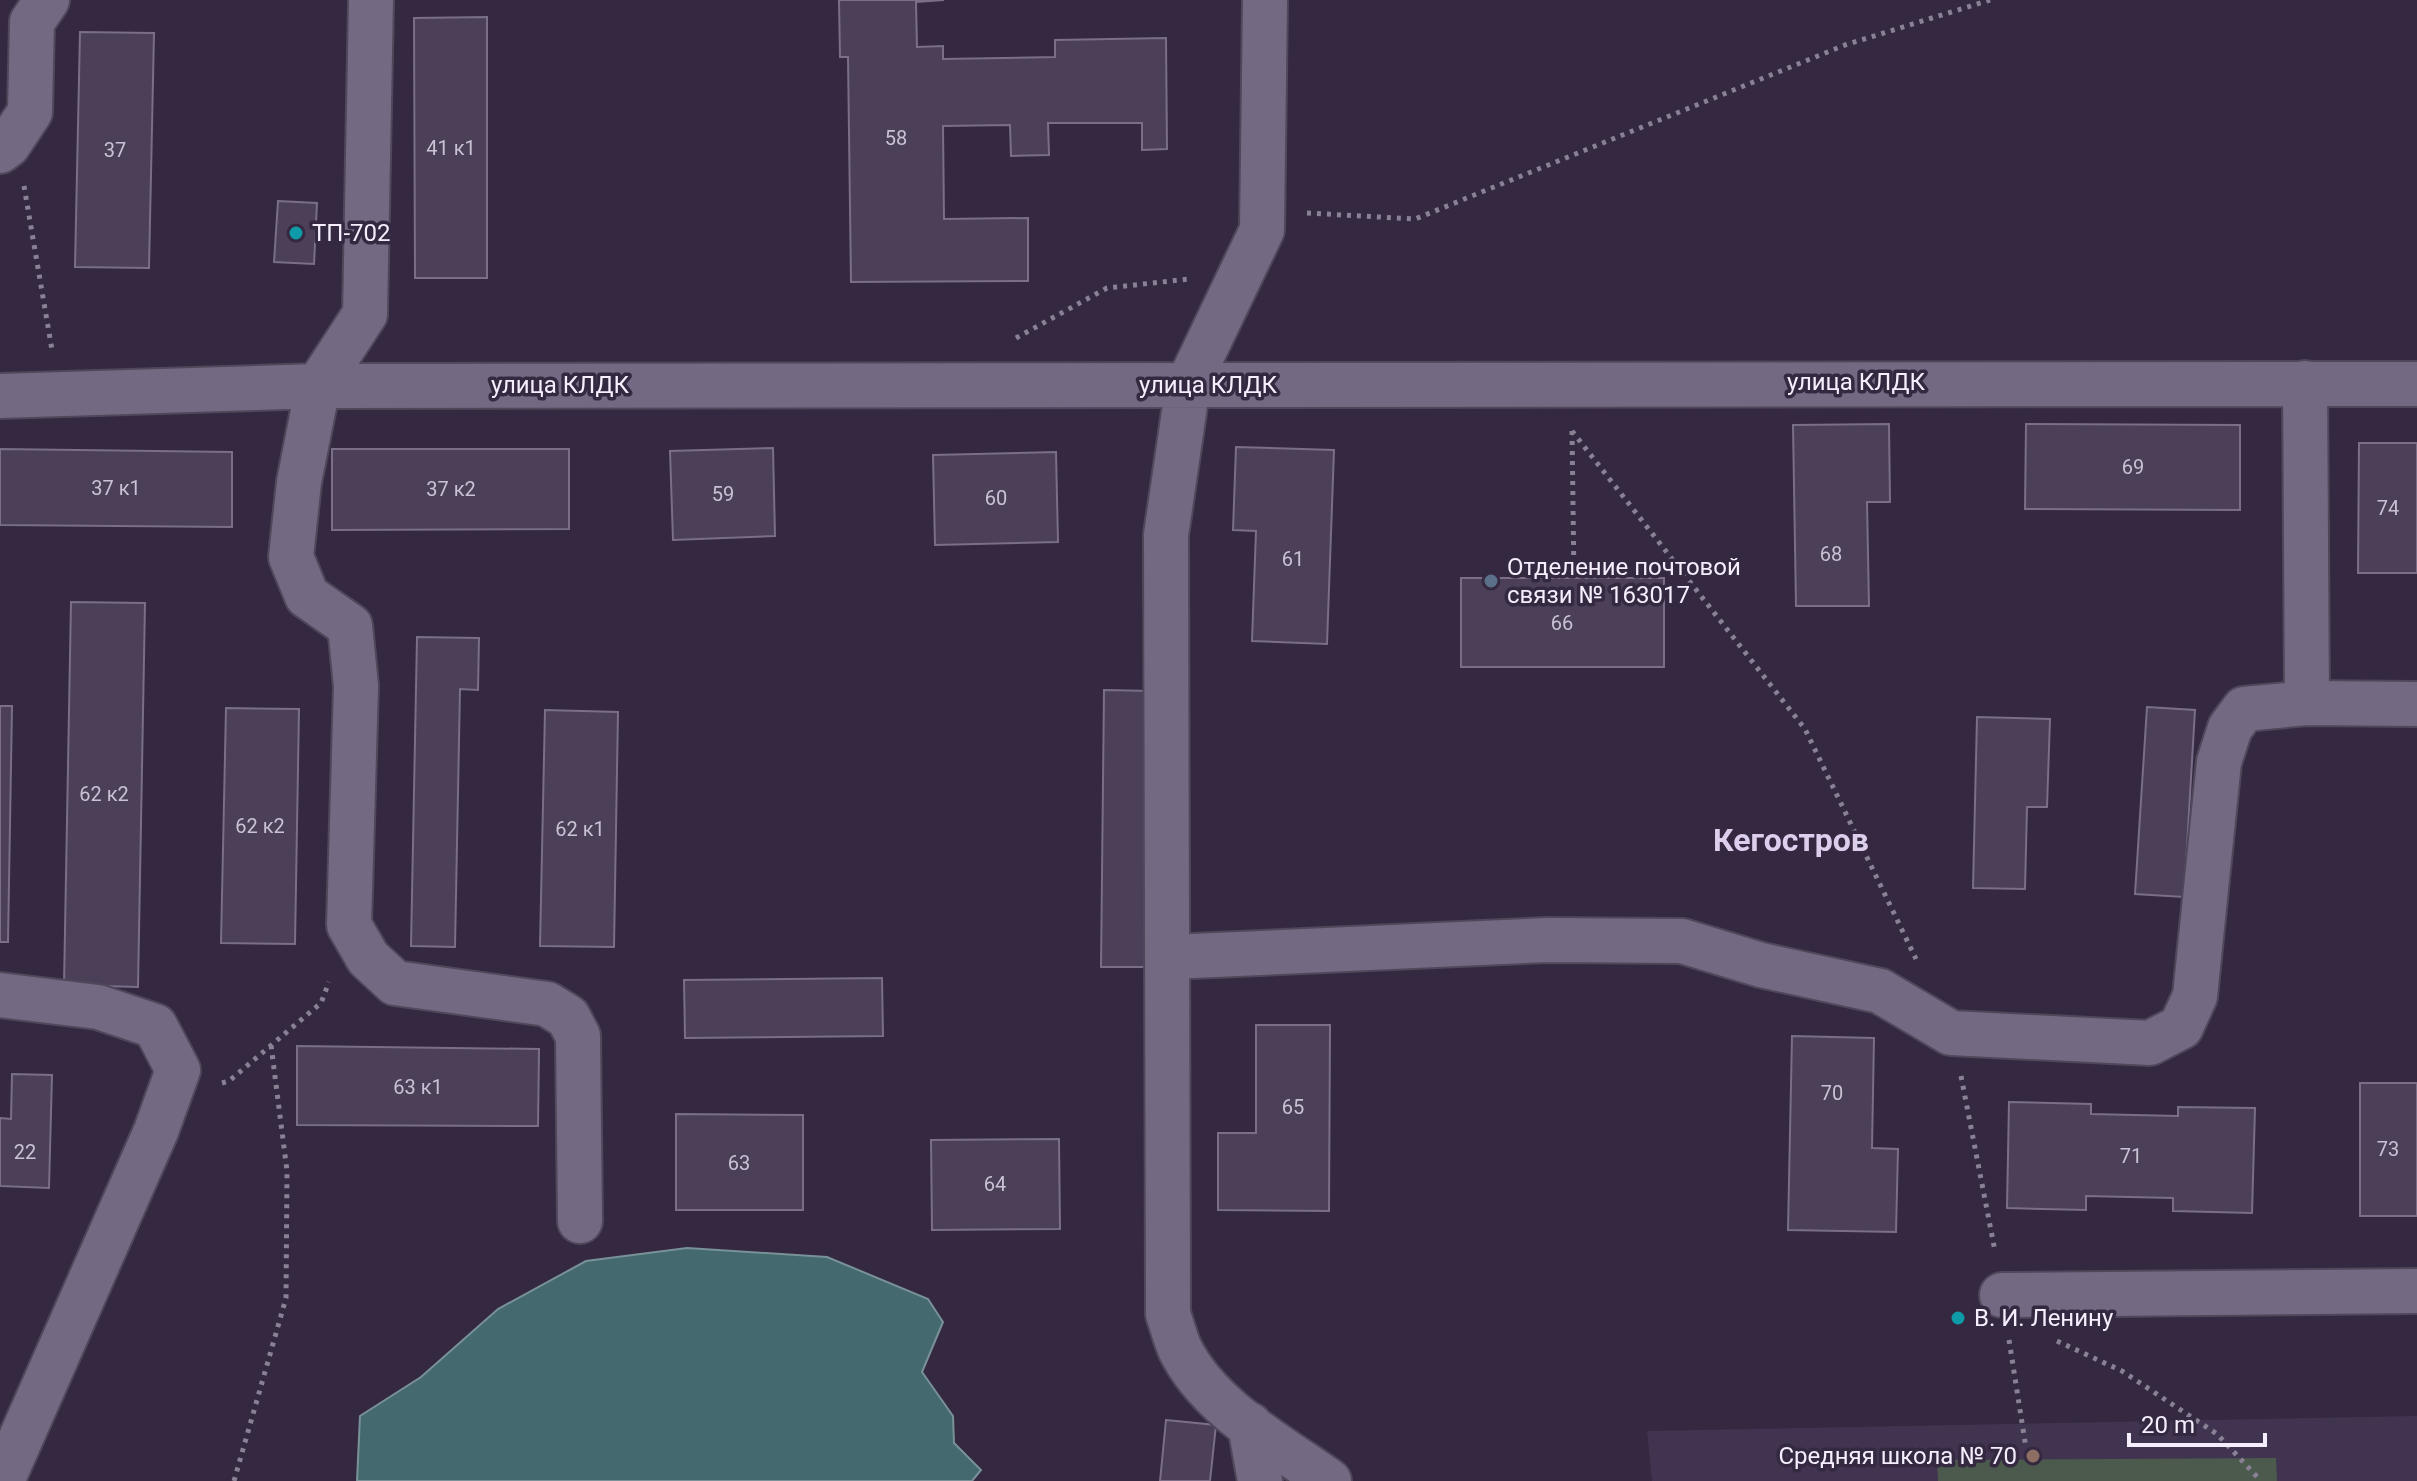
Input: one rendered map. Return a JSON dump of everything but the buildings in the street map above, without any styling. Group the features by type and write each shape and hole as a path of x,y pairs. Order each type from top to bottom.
{"street":[{"path":"8,144 30,112 32,22 47,0"},
{"path":"371,0 365,314 318,386 299,482 291,557 307,596 350,626 356,686 349,925 368,958 395,983 547,1004 568,1017 578,1036 580,1221"},
{"path":"1265,0 1262,230 1188,385 1166,535 1170,957 1168,1314 1181,1350 1199,1376 1250,1425 1329,1481"},
{"path":"2305,383 2307,703"},
{"name":"улица КЛДК","path":"0,396 318,386 2417,384"},
{"path":"1170,957 1547,940 1682,941 1761,965 1880,991 1951,1033 2150,1043 2181,1027 2195,996 2219,762 2230,728 2244,709 2307,703 2417,704"},
{"path":"0,995 98,1007 155,1026 178,1070 2,1481"},
{"path":"2004,1306 2417,1291"},
{"path":"1250,1425 1260,1481"}],"path":[{"path":"1263,211 1415,219 1845,45 1990,0"},
{"path":"8,144 53,355"},
{"path":"1012,340 1107,288 1242,272"},
{"path":"1574,578 1572,430 1805,729 1918,964"},
{"path":"167,1101 229,1081 321,1003 349,925"},
{"path":"1951,1033 1987,1198 2026,1448"},
{"path":"234,1481 286,1298 287,1171 271,1045"},
{"path":"2004,1306 2122,1371 2217,1434 2261,1481"}],"shaded area":[{"path":"687,1248 827,1257 928,1299 943,1322 922,1372 953,1416 954,1443 981,1470 972,1481 357,1481 360,1416 421,1377 498,1309 586,1261"},
{"name":"Средняя школа № 70","path":"2417,1416 2417,1481 1652,1481 1647,1431"},
{"path":"2276,1458 2277,1481 1938,1481 1937,1460"}],"place":[{"name":"ТП-702","path":"296,233"},
{"name":"Отделение почтовой связи № 163017","path":"1491,581"},
{"name":"В. И. Ленину","path":"1958,1318"},
{"name":"Средняя школа № 70","path":"2033,1456"}],"district":[{"name":"Кегостров","path":"1791,840"}]}
